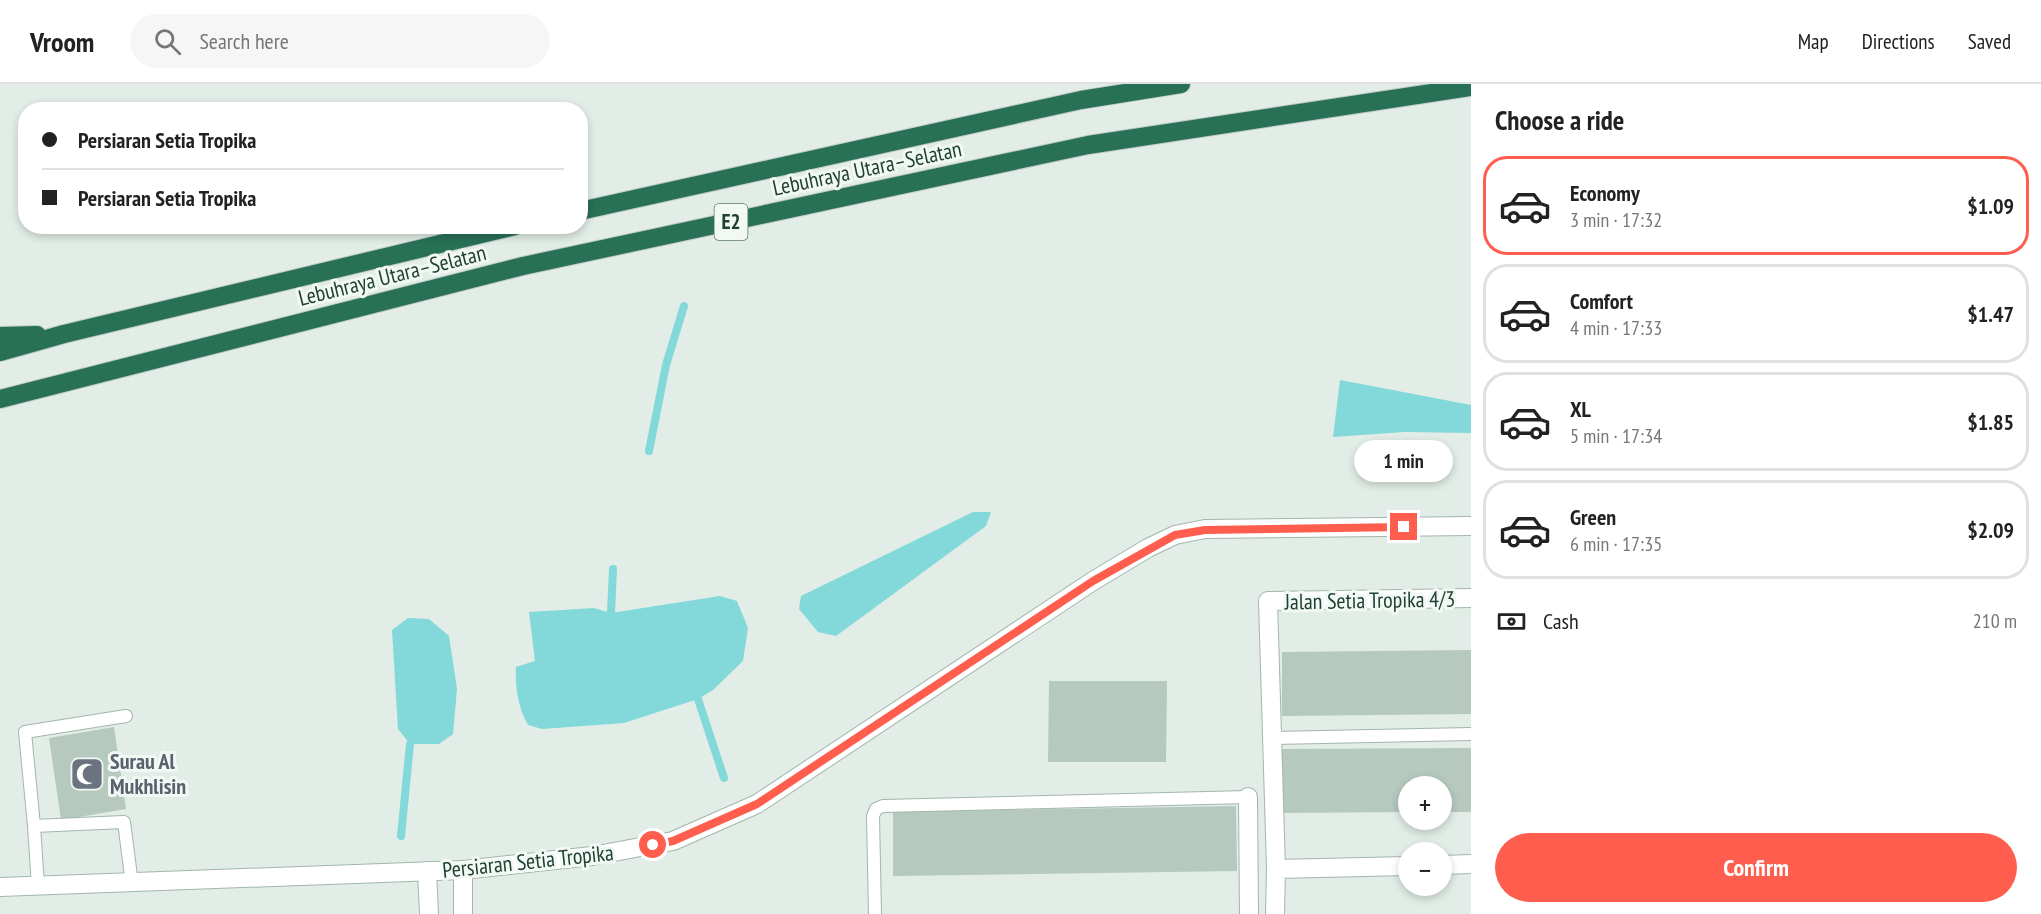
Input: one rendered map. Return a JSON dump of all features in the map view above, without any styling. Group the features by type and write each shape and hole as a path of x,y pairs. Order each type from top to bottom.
{"highway":[{"name":"Lebuhraya Utara–Selatan","path":"588,209 1069,103 1181,84"},
{"name":"Lebuhraya Utara–Selatan","path":"0,399 523,266 1077,148 1471,87"},
{"name":"Lebuhraya Utara–Selatan","path":"0,352 64,334 482,234"},
{"path":"0,336 64,334"}],"street":[{"name":"Persiaran Setia Tropika","path":"0,887 132,884 463,870 592,856 673,841 757,804 1093,581 1175,535 1205,530 1471,526"},
{"name":"Jalan Setia Tropika 4/3","path":"1273,738 1268,601 1471,598"},
{"path":"1273,738 1275,914"},
{"path":"1248,797 1249,914"},
{"path":"1452,865 1471,864"},
{"path":"1276,869 1398,866"},
{"path":"463,870 463,914"},
{"path":"427,871 429,914"}],"lane":[{"path":"38,886 25,732 126,716"},
{"path":"1273,738 1471,735"},
{"path":"875,914 873,816 876,809 883,806 1248,797"},
{"path":"34,826 124,822 132,884"}],"water":[{"path":"1340,380 1471,405 1471,433 1405,432 1333,437"},
{"path":"973,512 991,512 986,526 836,636 818,632 799,609 801,596"},
{"path":"720,596 737,601 748,628 743,661 713,690 698,699 624,723 542,729 528,725 517,690 516,667 535,661 529,612 594,608 611,613"},
{"path":"408,618 429,619 449,636 457,689 453,734 439,744 410,744 398,729 392,630"}],"building":[{"path":"1471,650 1471,714 1282,716 1282,652"},
{"path":"1049,681 1167,681 1166,762 1048,762"},
{"name":"Surau Al Mukhlisin","path":"114,727 126,809 61,820 49,738"},
{"path":"1471,748 1471,812 1452,812 1452,776 1398,776 1398,812 1282,813 1282,749"},
{"path":"1236,806 1237,871 893,876 893,812"}],"waterway":[{"path":"649,451 666,365 684,306"},
{"path":"611,613 613,569"},
{"path":"698,699 724,778"},
{"path":"401,836 410,744"}],"place":[{"name":"Surau Al Mukhlisin","path":"87,774"}],"route":[{"path":"653,845 673,841 757,804 1093,581 1148,548 1175,535 1205,530 1404,527"}]}
